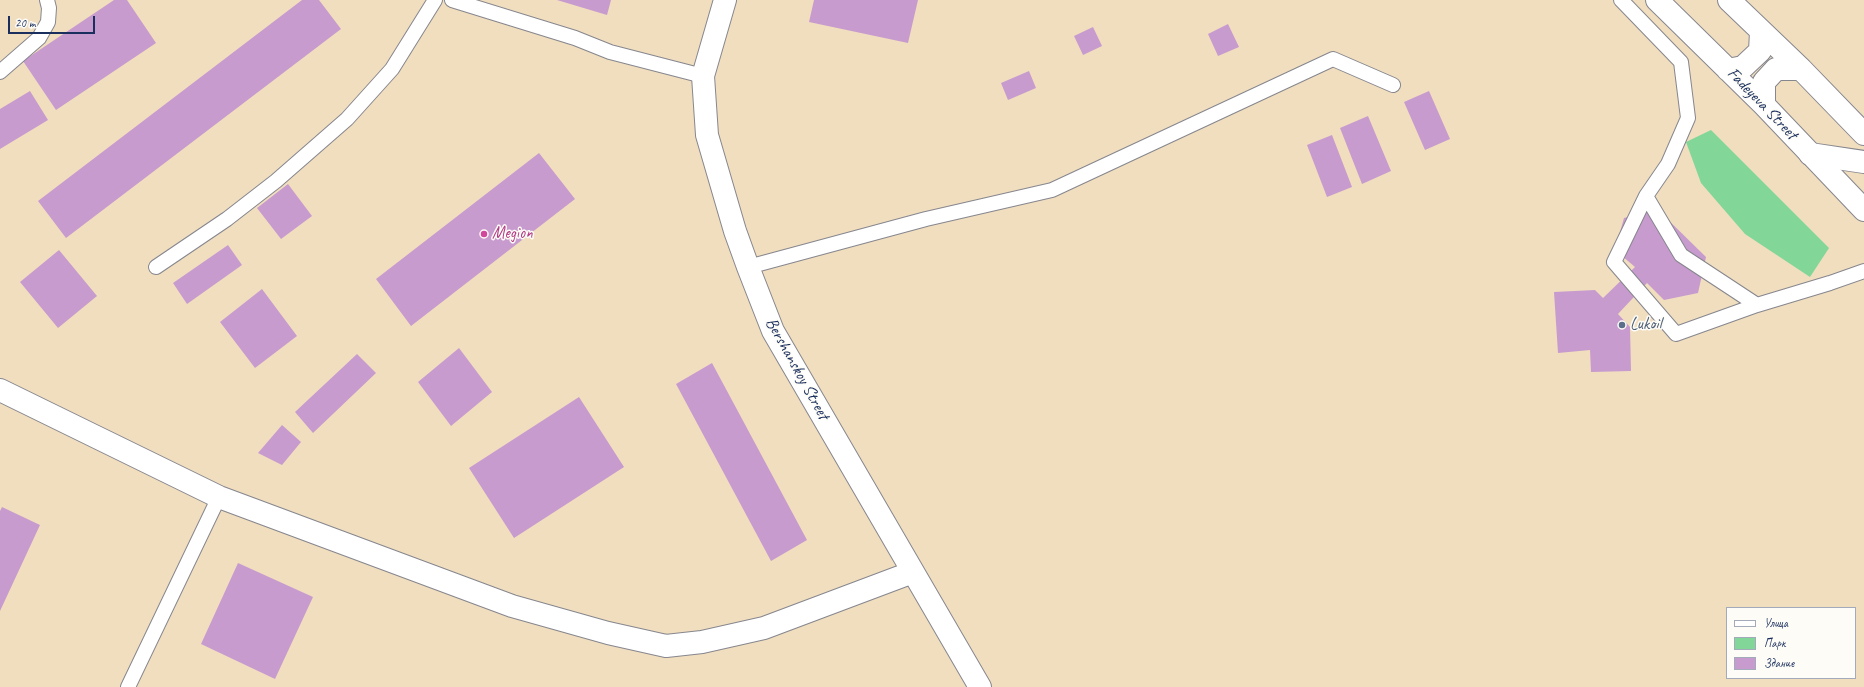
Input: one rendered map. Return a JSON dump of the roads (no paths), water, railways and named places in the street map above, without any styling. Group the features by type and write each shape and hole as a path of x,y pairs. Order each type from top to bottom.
{"street":[{"name":"Bershanskoy Street","path":"725,0 703,76 707,135 748,267 773,331 980,687"},
{"name":"Fadeyeva Street","path":"1657,0 1764,105 1864,210"},
{"path":"1729,0 1801,69 1864,134"},
{"path":"1728,70 1743,67 1760,52 1761,32"},
{"path":"1764,105 1764,82 1776,69 1801,69"},
{"path":"1810,154 1864,162"},
{"path":"0,390 219,497 512,606 608,633 666,646 702,642 764,628 913,572"}],"lane":[{"path":"0,72 38,38 48,22 49,8 47,0"},
{"path":"156,267 246,205 347,119 392,69 435,0"},
{"path":"452,0 574,38 610,52 703,76"},
{"path":"1621,0 1681,62 1688,118 1668,164 1646,196 1614,262 1676,334 1757,305 1864,271"},
{"path":"748,267 926,220 1052,190 1333,59 1393,85"},
{"path":"1646,196 1681,255 1757,305"},
{"path":"128,687 219,497"}],"place":[{"name":"Megion","path":"484,234"},
{"name":"Lukoil","path":"1622,325"}]}
